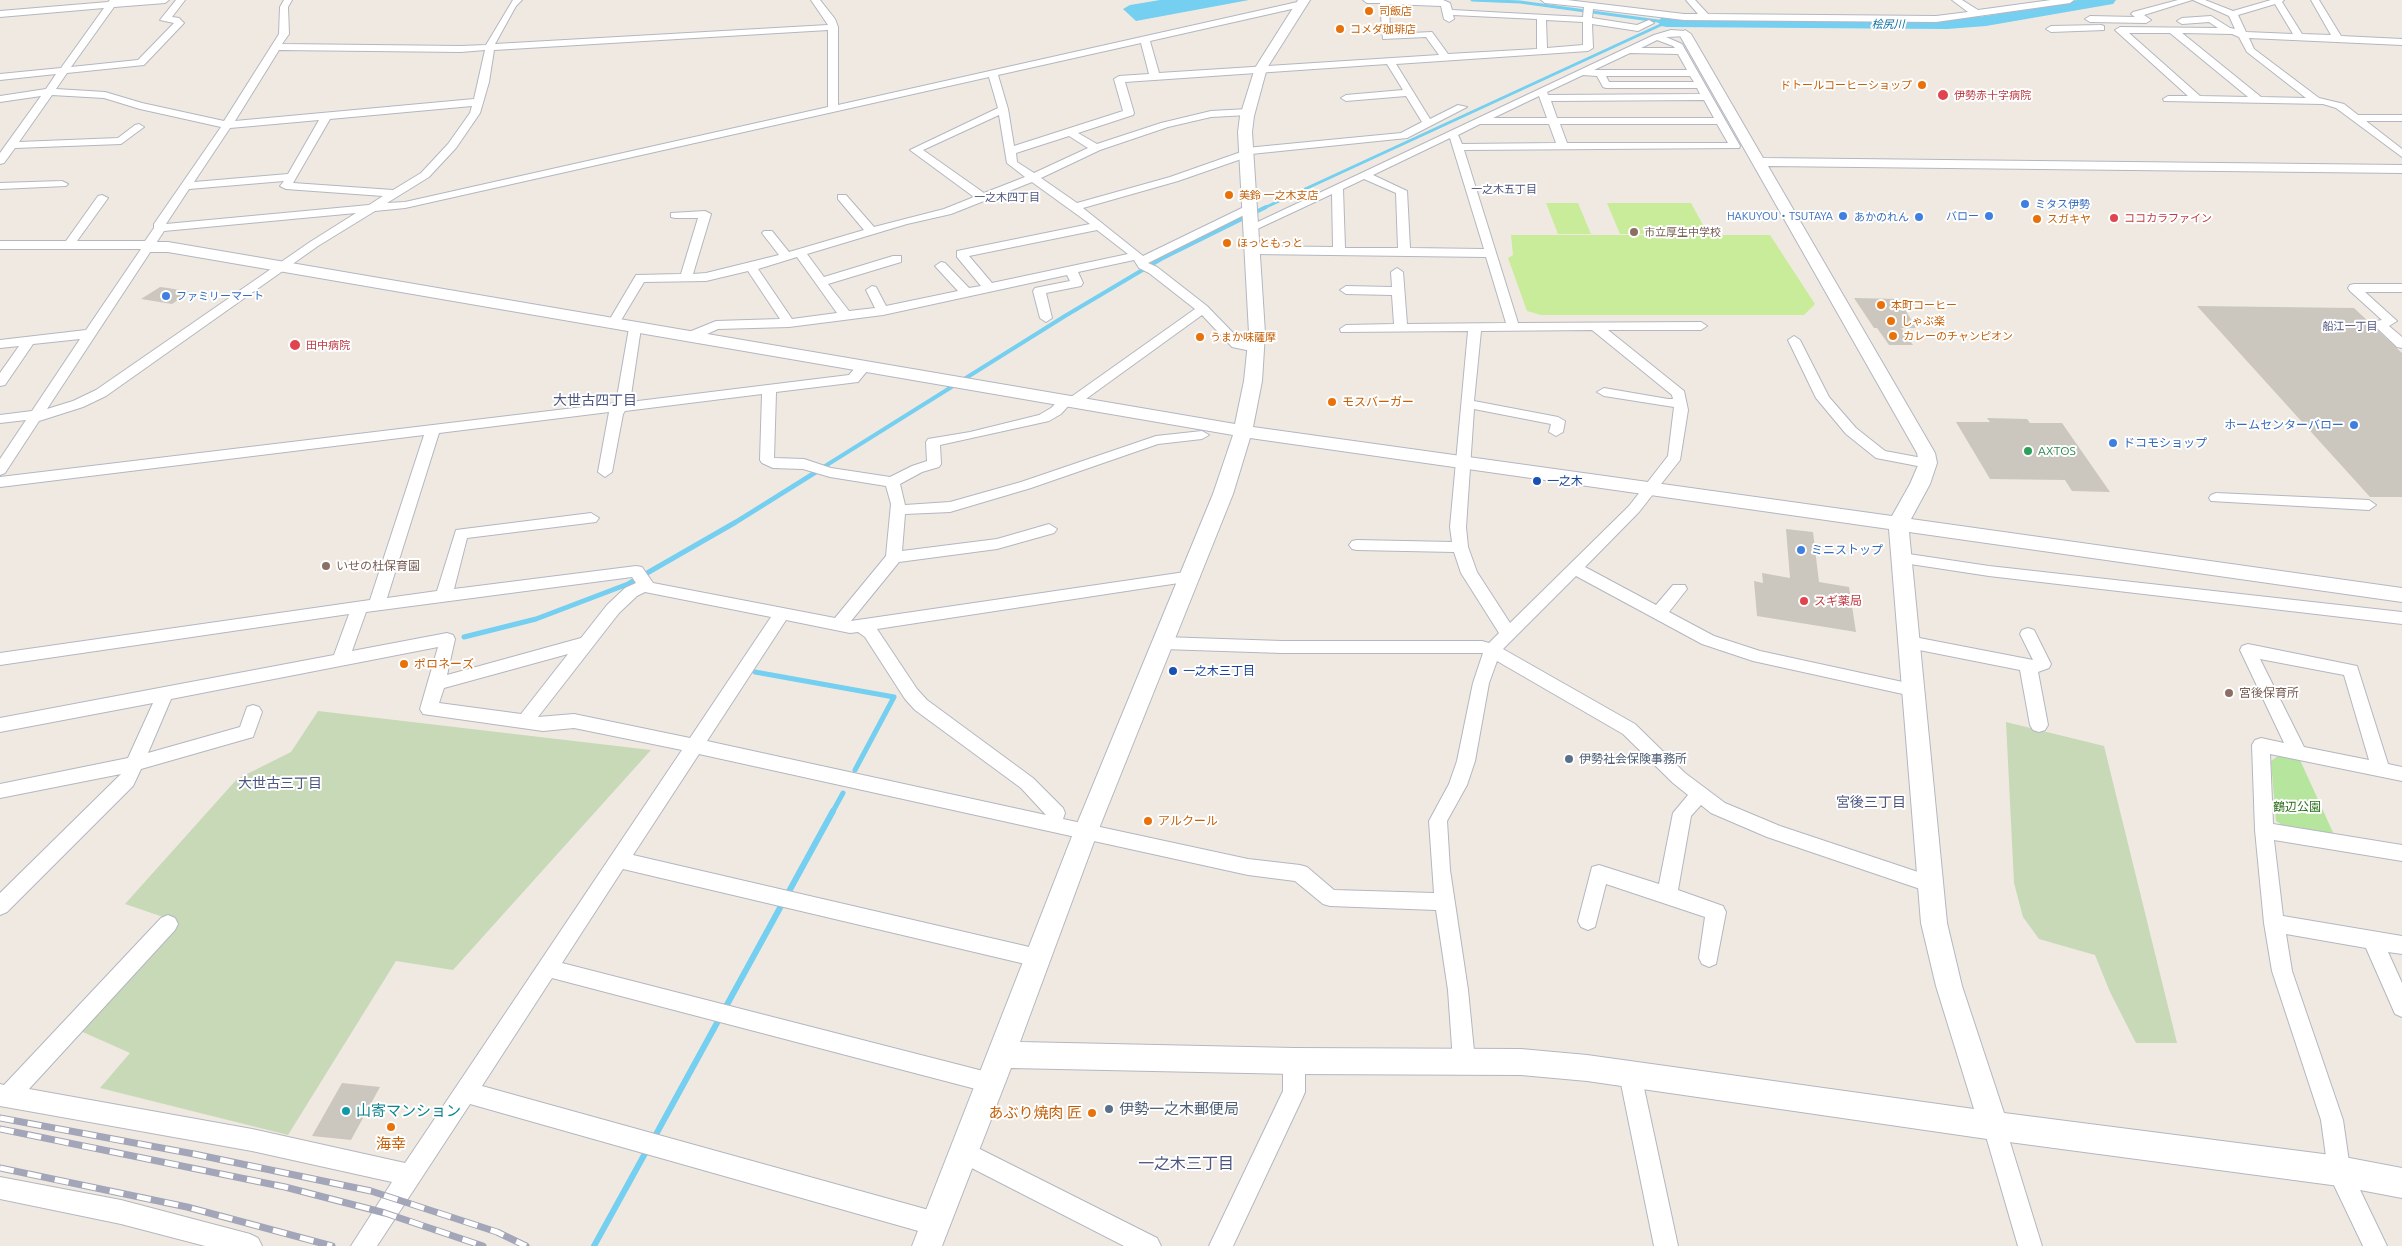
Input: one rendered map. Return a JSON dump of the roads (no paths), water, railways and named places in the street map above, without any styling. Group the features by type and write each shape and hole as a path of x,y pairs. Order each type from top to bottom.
{"street":[{"path":"37,0 45,10"},
{"path":"0,14 112,2 165,0"},
{"path":"0,77 141,63 179,23 176,20 165,20 181,0"},
{"path":"0,470 88,334 160,228 160,224 227,125 284,34 284,7 288,0"},
{"path":"0,419 35,417 78,404 101,393 280,267 425,175 465,129 479,102 484,82 488,48 513,4 518,0"},
{"path":"815,0 830,19 832,27 833,109"},
{"path":"1367,0 1443,3 1447,5 1449,15 1541,18 1588,12 1705,17 1936,19 2070,0"},
{"path":"1545,0 1573,2 1588,12 1638,28 1649,23"},
{"path":"1690,0 1705,17"},
{"path":"1956,0 1978,14"},
{"path":"2146,20 2136,14 2188,0"},
{"path":"2197,0 2233,14 2279,0 2300,38"},
{"path":"2315,0 2338,39"},
{"path":"1384,1 1386,37 1429,34 1444,56"},
{"path":"0,161 112,2"},
{"path":"160,228 405,205 1303,2"},
{"path":"465,1092 634,1139 931,1235 991,1084 1086,831 1192,576 1223,494 1243,431 1253,381 1256,348 1253,250 1245,132 1248,112 1260,70 1303,2"},
{"path":"2081,11 2101,28"},
{"path":"1010,150 1129,113 1119,79 1444,56 1588,48 1588,12"},
{"path":"2233,14 2250,50 2315,100"},
{"path":"1541,18 1542,50"},
{"path":"2090,19 2211,19 2228,31"},
{"path":"276,47 427,50 488,48 832,27"},
{"path":"2051,29 2101,28 2120,30 2228,31 2244,35 2402,42"},
{"path":"2120,30 2197,99"},
{"path":"2173,30 2257,99"},
{"path":"689,336 716,326 789,322 884,310 965,294 1070,269 1144,263 1237,213 1251,217 1336,188 1476,121 1543,94 1579,73 1626,51 1671,33 1686,34 1922,444 1928,463 1920,484 1898,524 1934,923 1947,978 2030,1246"},
{"path":"1458,147 1735,146 1693,73 1682,62 1681,51 1676,44 1658,37"},
{"path":"1144,38 1155,77"},
{"path":"1626,51 1681,51"},
{"path":"1388,60 1428,123"},
{"path":"1603,62 1636,62 1647,73"},
{"path":"994,72 1003,109 1012,163 1099,226 1203,309 1238,344 1256,348"},
{"path":"1579,73 1693,73"},
{"path":"1600,73 1606,85 1699,85"},
{"path":"0,104 0,99 48,92 105,94 140,106 227,125 479,102"},
{"path":"1346,98 1409,93"},
{"path":"1543,94 1706,97"},
{"path":"1543,94 1563,147"},
{"path":"2168,99 2315,100 2340,106 2402,154"},
{"path":"1075,208 1174,179 1246,152 1403,136 1462,107"},
{"path":"983,198 915,150 1003,109"},
{"path":"613,324 640,278 714,275 750,266 871,231 947,212 1032,178 1096,148 1188,118 1211,114 1248,112"},
{"path":"326,116 286,186 397,194"},
{"path":"2356,118 2402,118"},
{"path":"1476,121 1720,121"},
{"path":"11,145 121,141 139,126"},
{"path":"1070,132 1096,148"},
{"path":"1454,132 1513,326"},
{"path":"1758,162 2402,168"},
{"path":"1364,175 1401,191 1404,252"},
{"path":"186,186 292,177"},
{"path":"0,186 62,184"},
{"path":"1336,188 1339,251"},
{"path":"842,197 871,231"},
{"path":"69,245 102,198"},
{"path":"674,215 705,214 686,276"},
{"path":"990,288 961,254 1099,226"},
{"path":"768,233 786,256"},
{"path":"0,245 168,247 635,328 1071,400 1243,431 2402,595"},
{"path":"1253,250 1490,253"},
{"path":"798,252 846,316"},
{"path":"820,282 897,260"},
{"path":"750,266 789,322"},
{"path":"941,266 964,290 965,294"},
{"path":"1046,318 1039,291 1077,283 1070,269"},
{"path":"1397,272 1401,328"},
{"path":"2396,321 2354,288 2402,288"},
{"path":"872,290 884,310"},
{"path":"1346,290 1398,291"},
{"path":"769,389 766,460 773,463 811,466 830,472 892,482 917,469 934,464 933,442 970,436 1044,418 1203,309"},
{"path":"2396,321 2380,324 2402,344"},
{"path":"1346,329 1513,326 1701,326"},
{"path":"1464,1060 1446,902 1440,870 1438,821 1458,785 1466,761 1482,683 1492,650 1650,490 1656,479 1675,457 1680,403 1679,394 1672,386 1595,326"},
{"path":"1475,327 1458,527 1460,547 1468,574 1508,633"},
{"path":"605,472 616,413 622,406 635,328"},
{"path":"0,344 88,334"},
{"path":"1794,340 1824,398 1851,431 1881,455 1928,463"},
{"path":"0,382 29,341"},
{"path":"0,482 853,379 865,365"},
{"path":"1604,392 1668,403 1680,403"},
{"path":"1467,404 1560,422"},
{"path":"377,604 433,430"},
{"path":"898,510 950,507 1026,486 1156,440 1202,435"},
{"path":"839,625 894,557 898,510 892,482"},
{"path":"2216,498 2369,505"},
{"path":"444,596 461,534 590,518"},
{"path":"894,557 997,544 1049,529"},
{"path":"1357,545 1460,547"},
{"path":"1902,558 1989,571 2402,618"},
{"path":"1573,568 1708,640 1759,657 1912,690"},
{"path":"0,659 377,604 444,596 642,580 672,593 850,627 1192,576"},
{"path":"525,722 613,609 642,580"},
{"path":"1659,613 1679,589"},
{"path":"341,659 360,607"},
{"path":"363,1246 782,614"},
{"path":"860,625 871,633 911,694 921,705 989,753 1027,784 1056,813 1052,824"},
{"path":"2028,634 2043,664 2029,669"},
{"path":"0,725 447,639 445,654 429,709 543,724 574,721 696,746 1248,868 1300,873 1330,898 1446,902"},
{"path":"1909,642 2028,665 2039,725"},
{"path":"436,684 586,643"},
{"path":"1163,643 1282,647 1482,647 1492,650 1629,729 1700,796 1718,808 1774,832 1929,884"},
{"path":"2298,753 2248,650 2351,670 2381,770"},
{"path":"0,906 127,782 165,694"},
{"path":"0,791 135,764 248,732 253,712"},
{"path":"2375,1246 2339,1171 2332,1120 2282,971 2274,923 2264,830 2261,745 2402,774"},
{"path":"1666,895 1682,813 1700,796"},
{"path":"2264,830 2402,853"},
{"path":"619,860 1038,958"},
{"path":"1588,921 1599,873 1716,912 1709,958"},
{"path":"2274,923 2402,945"},
{"path":"4,1096 168,924"},
{"path":"2374,940 2402,1007"},
{"path":"548,968 991,1084"},
{"path":"1002,1055 1294,1061 1464,1060 1521,1062 1630,1074 1994,1126 2339,1171 2402,1183"},
{"path":"1221,1246 1294,1092 1294,1061"},
{"path":"1630,1074 1666,1246"},
{"path":"4,1096 103,1112 252,1140 410,1175"},
{"path":"964,1152 1149,1246"},
{"path":"0,1188 121,1212 250,1246"}],"water":[{"path":"1160,0 1249,0 1136,21 1123,9 1130,5"}],"waterway":[{"path":"1472,0 1520,2 1665,22"},
{"name":"桧尻川","path":"1667,22 1947,24 1986,21 2107,0"},
{"path":"1264,208 1667,22"},
{"path":"814,473 1065,316 1161,259 1266,207"},
{"path":"464,637 536,619 628,584 736,522 816,472"},
{"path":"755,672 894,697 855,770"},
{"path":"832,813 843,793"},
{"path":"654,1138 833,811"},
{"path":"594,1246 648,1148"}],"railway":[{"path":"0,1118 194,1154 371,1191 497,1232 526,1246"},
{"path":"0,1129 285,1187 385,1213 483,1246"},
{"path":"0,1168 187,1207 332,1246"}],"place":[{"name":"司飯店","path":"1369,11"},
{"name":"コメダ珈琲店","path":"1340,29"},
{"name":"ドトールコーヒーショップ","path":"1922,85"},
{"name":"伊勢赤十字病院","path":"1943,95"},
{"name":"美鈴 一之木支店","path":"1229,195"},
{"name":"ミタス伊勢","path":"2025,204"},
{"name":"HAKUYOU・TSUTAYA","path":"1843,216"},
{"name":"バロー","path":"1989,216"},
{"name":"あかのれん","path":"1919,217"},
{"name":"ココカラファイン","path":"2114,218"},
{"name":"スガキヤ","path":"2037,219"},
{"name":"市立厚生中学校","path":"1634,232"},
{"name":"ほっともっと","path":"1227,243"},
{"name":"ファミリーマート","path":"166,296"},
{"name":"本町コーヒー","path":"1881,305"},
{"name":"しゃぶ楽","path":"1891,321"},
{"name":"カレーのチャンピオン","path":"1893,336"},
{"name":"うまか味薩摩","path":"1200,337"},
{"name":"田中病院","path":"295,345"},
{"name":"モスバーガー","path":"1332,402"},
{"name":"ホームセンターバロー","path":"2354,425"},
{"name":"ドコモショップ","path":"2113,443"},
{"name":"AXTOS","path":"2028,451"},
{"name":"一之木","path":"1537,481"},
{"name":"ミニストップ","path":"1801,550"},
{"name":"いせの杜保育園","path":"326,566"},
{"name":"スギ薬局","path":"1804,601"},
{"name":"ポロネーズ","path":"404,664"},
{"name":"一之木三丁目","path":"1173,671"},
{"name":"宮後保育所","path":"2229,693"},
{"name":"伊勢社会保険事務所","path":"1569,759"},
{"name":"アルクール","path":"1148,821"},
{"name":"伊勢一之木郵便局","path":"1109,1109"},
{"name":"山寄マンション","path":"346,1111"},
{"name":"あぶり焼肉 匠","path":"1092,1113"},
{"name":"海幸","path":"391,1127"}],"district":[{"name":"一之木五丁目","path":"1504,189"},
{"name":"一之木四丁目","path":"1007,197"},
{"name":"船江一丁目","path":"2350,326"},
{"name":"大世古四丁目","path":"595,400"},
{"name":"大世古三丁目","path":"280,783"},
{"name":"宮後三丁目","path":"1871,802"},
{"name":"一之木三丁目","path":"1186,1164"}],"park label":[{"name":"鶴辺公園","path":"2297,807"}]}
